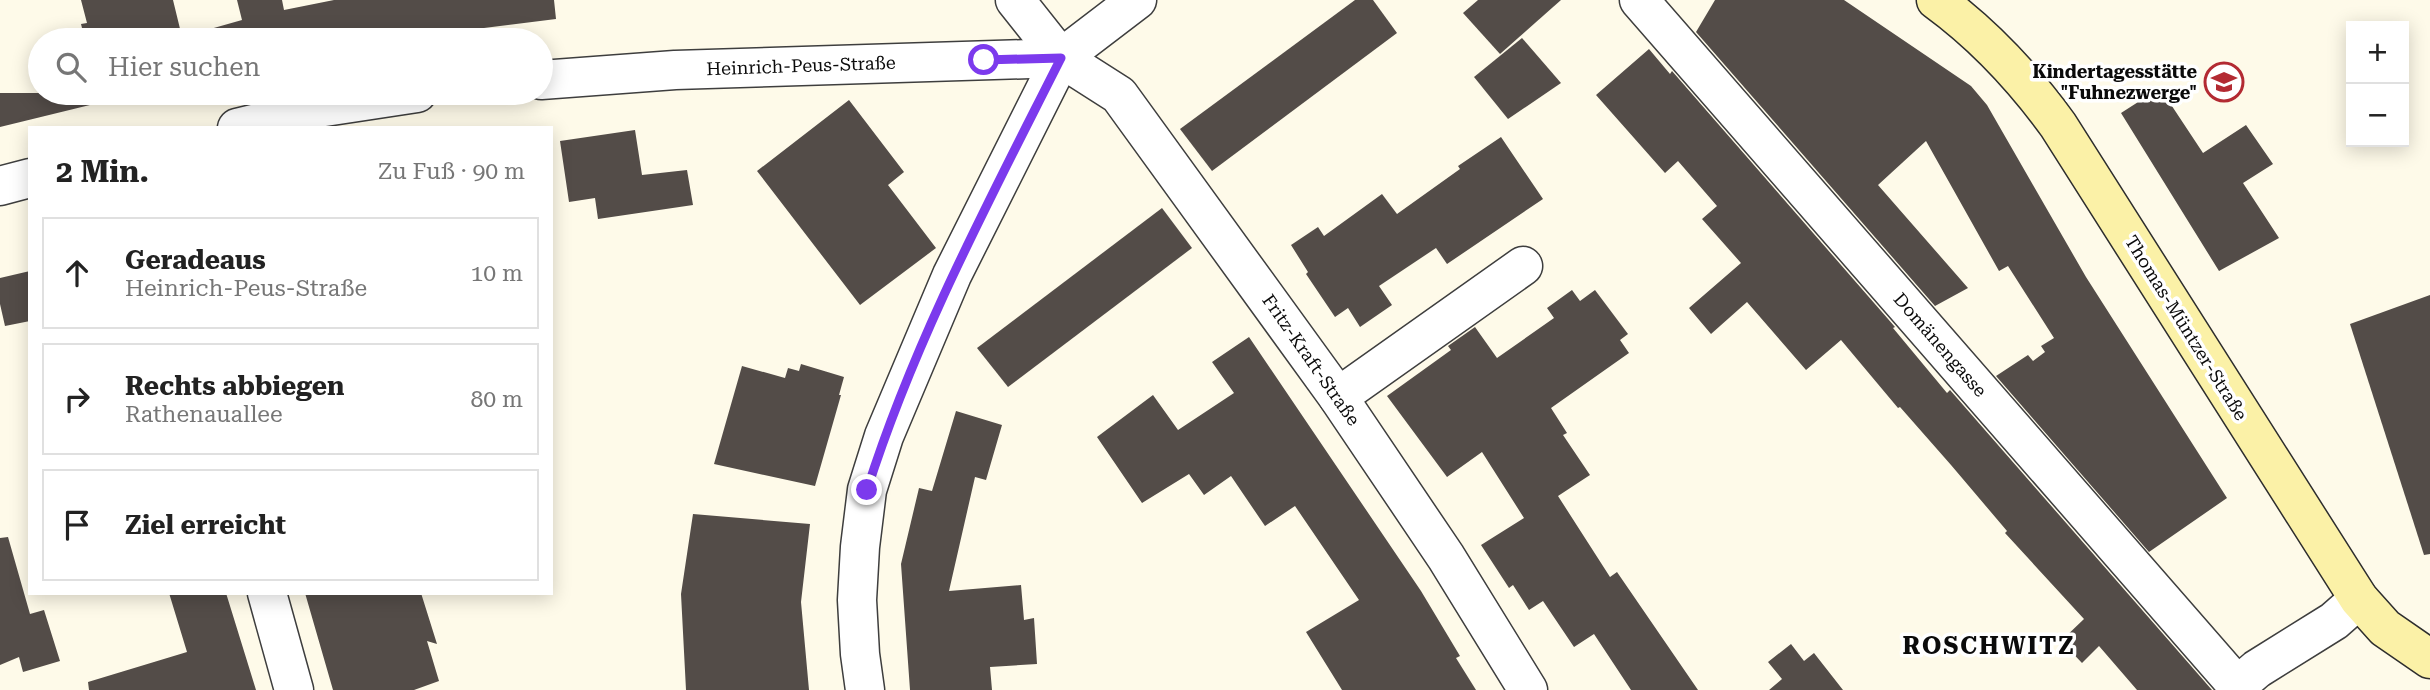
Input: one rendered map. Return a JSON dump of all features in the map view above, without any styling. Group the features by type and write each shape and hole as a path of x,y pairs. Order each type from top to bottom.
{"main road":[{"name":"Thomas-Müntzer-Straße","path":"1938,1 2004,59 2034,92 2359,599 2385,628 2430,659"}],"street":[{"name":"Fritz-Kraft-Straße","path":"1015,0 1061,58 1119,95 1338,397 1446,557 1528,690"},
{"path":"865,690 857,600 860,547 867,490 884,436 952,275 1061,58 1137,0"},
{"name":"Domänengasse","path":"1639,0 2239,688"},
{"name":"Heinrich-Peus-Straße","path":"553,79 675,70 1061,58"},
{"path":"245,126 338,105"},
{"path":"0,186 28,179"},
{"path":"1338,397 1523,266"},
{"path":"268,595 294,690"},
{"path":"2239,688 2257,669 2334,621 2359,599"}],"building":[{"path":"81,0 173,0 180,28 82,28 81,24 87,23"},
{"path":"237,0 282,0 284,10 334,0 554,0 556,19 484,28 214,28 242,20"},
{"path":"1355,0 1373,0 1397,33 1212,171 1180,129"},
{"path":"1478,0 1561,0 1500,54 1463,13"},
{"path":"1715,0 1844,0 1971,86 1987,105 2086,277 2227,498 2149,552 1996,376 2028,355 2033,361 2045,352 2041,346 2054,338 2008,266 1999,271 1926,141 1878,185 1968,288 1935,306 1696,32"},
{"path":"1522,38 1561,83 1508,119 1474,77"},
{"path":"1649,49 1670,74 1672,71 1895,327 1893,328 1947,393 1950,390 2212,690 2137,690 2099,646 2082,663 2061,641 2084,619 2005,533 2007,531 1951,465 1900,407 1898,408 1841,340 1806,370 1747,302 1711,334 1689,308 1741,263 1702,219 1717,206 1678,161 1665,173 1596,95"},
{"path":"2160,88 2203,153 2246,125 2273,164 2243,183 2279,238 2219,271 2121,113"},
{"path":"0,93 28,93 28,105 90,105 0,127"},
{"path":"849,100 904,172 888,185 936,248 860,305 757,171"},
{"path":"635,130 642,175 687,170 693,205 598,219 595,198 569,202 560,141"},
{"path":"1501,137 1543,199 1447,264 1436,248 1379,286 1392,305 1360,327 1348,308 1335,317 1306,274 1308,272 1291,245 1318,227 1324,236 1382,194 1397,214 1460,169 1458,166"},
{"path":"1162,208 1192,248 1008,387 977,348"},
{"path":"28,271 28,321 5,326 0,304 0,278"},
{"path":"1572,290 1580,301 1595,290 1628,334 1620,340 1629,353 1551,408 1567,433 1563,435 1590,475 1558,496 1610,577 1617,572 1698,690 1631,690 1594,634 1574,647 1543,601 1529,610 1513,585 1509,588 1481,545 1524,518 1482,452 1447,477 1387,396 1451,350 1448,346 1475,327 1497,358 1554,318 1547,308"},
{"path":"2430,295 2430,554 2424,555 2350,324"},
{"path":"1249,337 1421,591 1460,656 1456,658 1476,690 1342,690 1306,632 1359,600 1295,506 1265,526 1231,476 1204,495 1189,474 1142,503 1097,437 1153,395 1178,430 1234,393 1212,362"},
{"path":"801,364 844,377 815,486 714,464 742,366 785,378 788,368 799,371"},
{"path":"956,411 1002,425 986,480 975,477 949,591 1021,585 1024,620 1034,618 1037,664 990,667 992,690 910,690 901,564 919,488 932,491"},
{"path":"693,514 810,524 801,602 809,690 686,690 681,594"},
{"path":"8,537 30,614 44,610 60,661 23,672 19,657 0,665 0,538"},
{"path":"170,595 227,595 256,690 89,690 88,682 187,652"},
{"path":"306,595 422,595 437,644 427,641 439,681 414,690 333,690"},
{"path":"1791,644 1804,661 1814,653 1843,690 1769,690 1782,679 1768,662"}],"place":[{"name":"Kindertagesstätte \"Fuhnezwerge\"","path":"2224,82"}],"district":[{"name":"ROSCHWITZ","path":"1989,646"}],"route":[{"path":"867,490 884,436 952,275 1061,58 984,60"}]}
